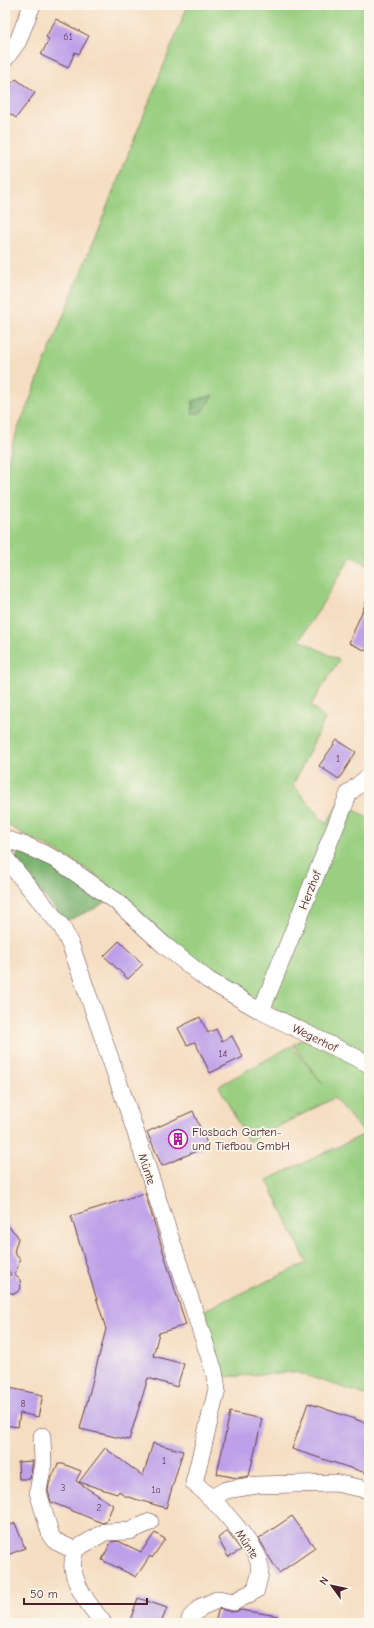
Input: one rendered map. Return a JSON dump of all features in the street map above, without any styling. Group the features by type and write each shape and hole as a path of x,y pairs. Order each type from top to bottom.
{"street":[{"path":"5,59 18,41 32,5"},
{"name":"Herzhof","path":"261,1011 349,793 369,776"},
{"name":"Wegerhof","path":"5,844 27,846 57,860 116,901 164,945 208,980 261,1011 369,1064"},
{"name":"Münte","path":"5,844 6,859 62,927 72,946 131,1118 214,1371 217,1390 194,1483 212,1498 249,1542 261,1566 256,1590 234,1602 219,1599 201,1607 191,1616 189,1623"},
{"path":"42,1436 43,1463 38,1492 51,1536 55,1541 74,1550"},
{"path":"212,1498 226,1490 257,1484 335,1483 369,1490"},
{"path":"74,1550 105,1532 130,1531 150,1522"},
{"path":"74,1550 73,1567 75,1576 84,1596 103,1623"}],"green space":[{"path":"188,5 369,5 369,564 351,557 300,640 339,660 311,705 325,719 293,785 326,824 341,801 369,819 369,1055 278,1011 190,958 98,877 74,861 5,824 5,471 14,439"},
{"path":"213,395 202,412 192,414 193,401"},
{"path":"19,852 41,860 107,901 94,909 66,921 14,863"},
{"path":"304,1038 369,1070 369,1396 295,1372 224,1377 198,1313 307,1263 267,1180 365,1134 334,1098 248,1142 219,1086 291,1046 323,1084 293,1045"}],"building":[{"path":"56,19 89,36 79,54 75,52 68,68 41,55 49,39 46,37"},
{"path":"16,79 35,93 16,118 5,110 5,83 12,83"},
{"path":"369,595 369,652 349,643"},
{"path":"337,740 356,752 339,779 319,766"},
{"path":"119,941 143,964 128,979 104,956"},
{"path":"200,1017 208,1033 216,1029 222,1041 232,1036 243,1057 210,1073 195,1042 187,1045 178,1028"},
{"name":"Flosbach Garten- und Tiefbau GmbH","path":"193,1111 208,1146 162,1166 147,1132"},
{"path":"145,1193 186,1325 159,1333 153,1356 184,1364 177,1387 148,1378 129,1440 80,1429 106,1329 71,1216"},
{"path":"5,1223 17,1235 18,1238 14,1252 20,1260 15,1275 20,1280 21,1287 20,1290 14,1294 5,1291 5,1280 11,1274 6,1269 5,1271"},
{"path":"5,1387 43,1395 38,1417 20,1413 18,1427 5,1425"},
{"path":"308,1403 369,1424 369,1474 292,1449"},
{"path":"230,1412 262,1419 249,1476 237,1478 217,1474"},
{"path":"153,1443 183,1451 166,1508 125,1496 119,1491 117,1494 79,1482 105,1448 143,1476"},
{"path":"33,1461 30,1479 19,1479 18,1462"},
{"path":"58,1464 63,1464 81,1471 76,1481 113,1505 106,1522 102,1523 51,1502 48,1491 49,1484"},
{"path":"292,1516 315,1548 279,1573 258,1539"},
{"path":"15,1523 25,1548 5,1556 5,1528"},
{"path":"227,1531 241,1550 228,1557 218,1538"},
{"path":"155,1533 165,1539 152,1558 150,1556 136,1577 102,1560 111,1542 118,1541 141,1552"},
{"path":"138,1598 167,1608 161,1623 129,1623"},
{"path":"220,1609 233,1612 241,1610 278,1616 277,1623 215,1623 218,1611"}],"place":[{"name":"Flosbach Garten- und Tiefbau GmbH","path":"178,1139"}]}
